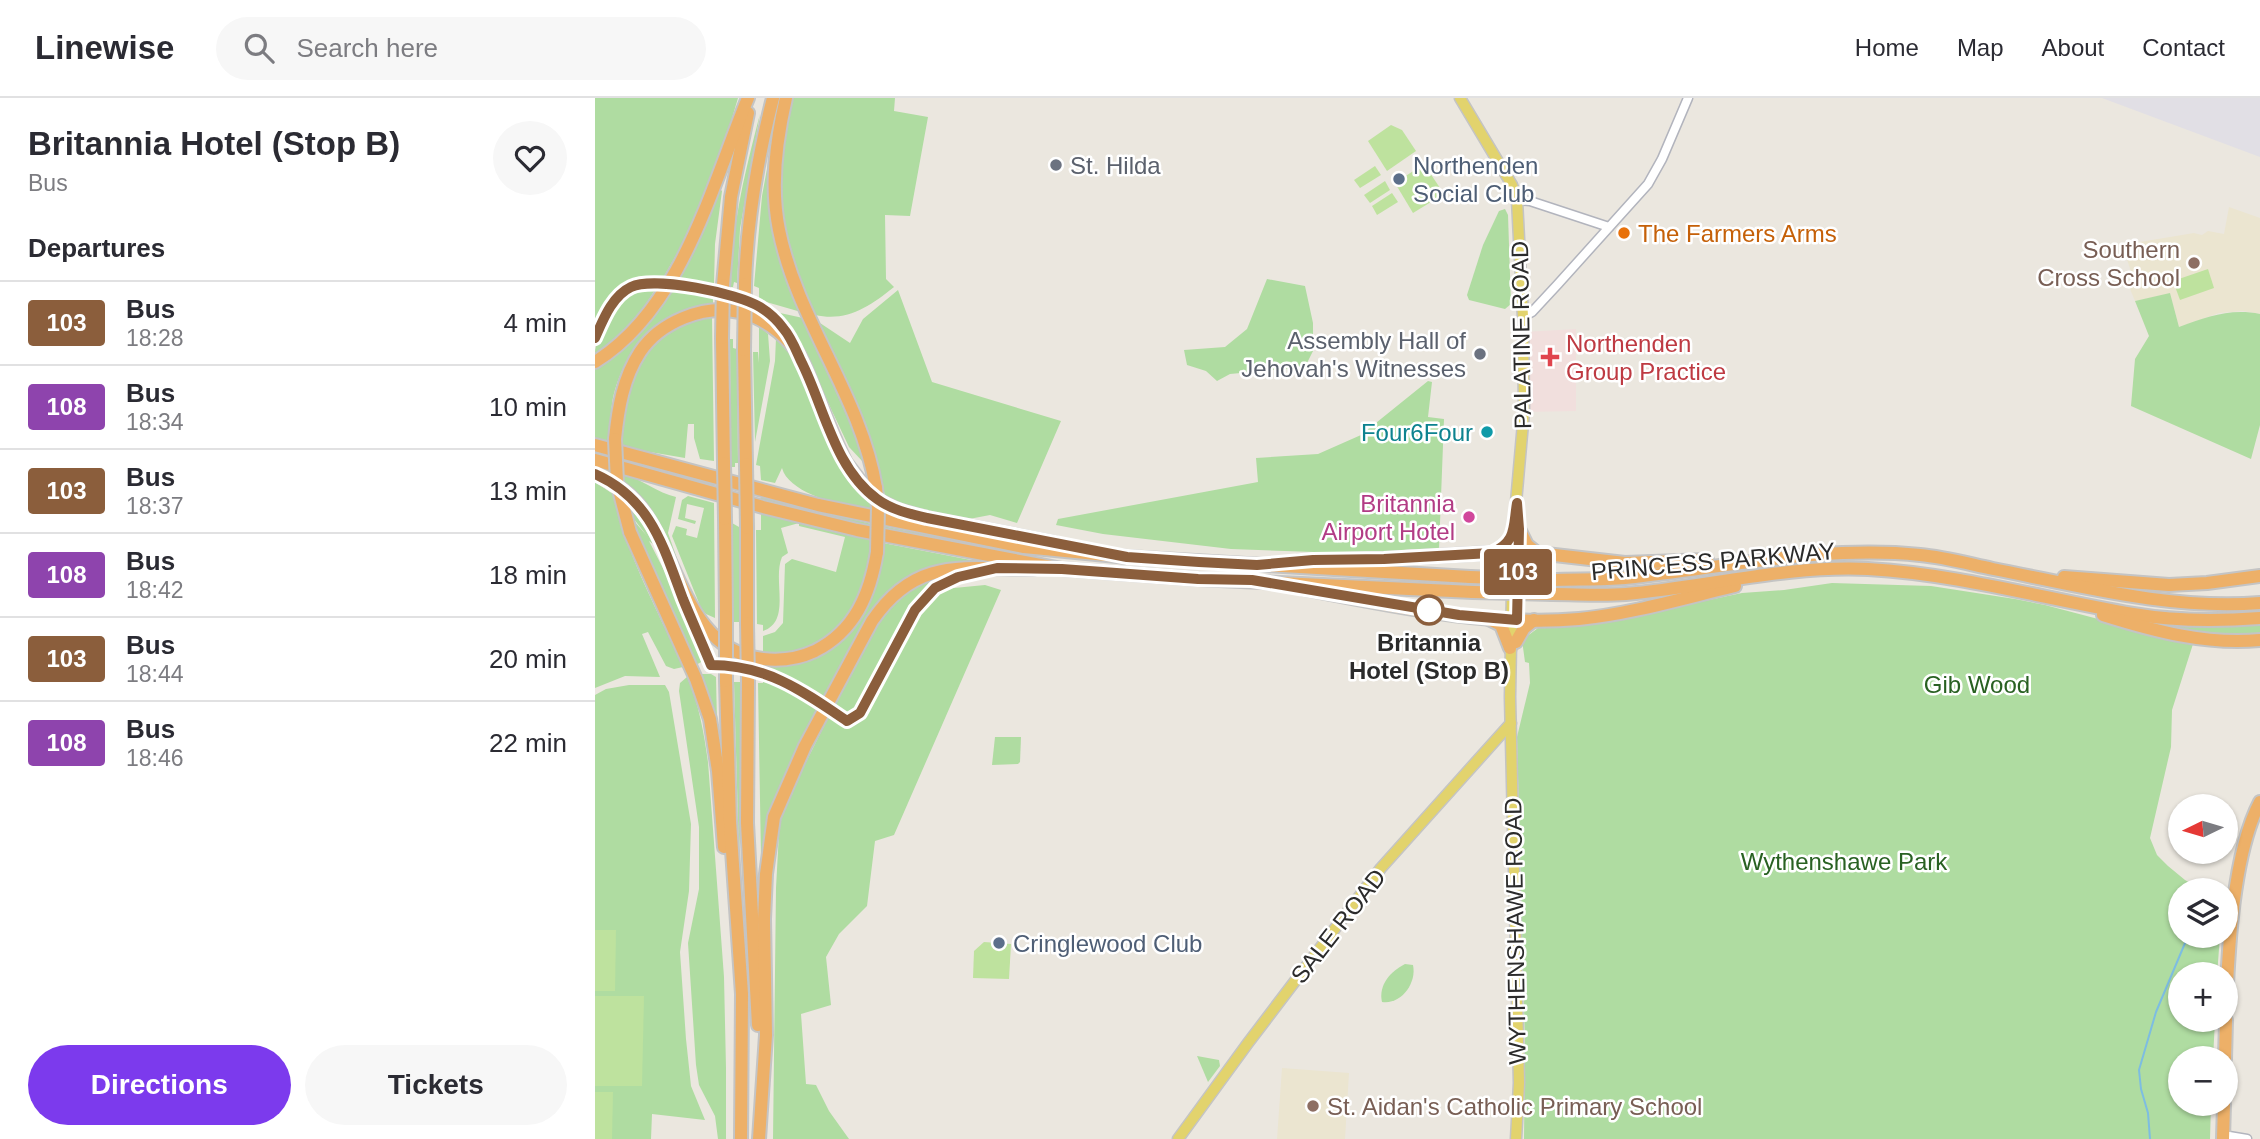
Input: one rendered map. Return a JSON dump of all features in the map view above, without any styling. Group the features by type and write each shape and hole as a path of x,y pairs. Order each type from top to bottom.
{"highway":[{"path":"595,362 635,330 678,267 709,202 750,98"},
{"path":"741,1139 742,994 730,822 722,338 723,285 731,197 750,98"},
{"path":"761,1120 757,990 747,822 744,350 751,200 773,98"},
{"path":"595,474 617,484 639,505 654,528 677,580 701,620 730,649 744,656 789,659 812,652 832,641 854,618 867,594 877,552 878,508 871,461 860,429 802,299 782,245 775,205 775,169 786,98"},
{"path":"737,931 721,828 711,719 696,679 630,532 617,482 615,439 621,398 630,371 645,345 656,334 675,322 703,312 741,312 773,328 796,351 846,463 857,479 878,500 898,510 927,518 1127,557"},
{"name":"PRINCESS PARKWAY","path":"595,445 731,483 897,523 1024,547 1127,557 1551,580 1623,578 1763,560 1863,551 1923,555 2082,588 2151,599 2215,605 2260,603"},
{"name":"PRINCESS PARKWAY","path":"595,460 857,530 1062,569 1198,579 1552,594 1625,594 1794,573 1865,569 1909,572 2022,591 2135,615 2172,618 2260,618"},
{"path":"1491,553 1504,546 1516,533 1538,553"},
{"path":"1257,565 1313,560 1491,553 1538,553 1633,563 1763,560"},
{"path":"759,1139 766,1035 764,919 769,845 782,794 821,715 872,621 888,600 909,582 942,570 1062,569"},
{"path":"1252,580 1488,618 1534,620 1591,617 1794,573"},
{"path":"2025,575 2169,585 2260,576"},
{"path":"2022,591 2128,623 2183,636 2231,642 2260,640"},
{"path":"1488,618 1501,625 1513,645 1524,628 1534,620"},
{"path":"2229,962 2239,870 2249,828 2260,802"},
{"path":"2223,1137 2224,1116"}],"main road":[{"name":"PALATINE ROAD","path":"1460,98 1512,185 1517,200 1523,317 1524,412 1517,503"},
{"name":"WYTHENSHAWE ROAD","path":"1516,1139 1519,1083 1511,723 1517,503"},
{"name":"SALE ROAD","path":"1178,1139 1381,869 1511,723"}],"street":[{"path":"1523,317 1532,312 1655,173 1688,98"},
{"path":"1517,200 1530,201 1609,227"},
{"path":"2223,1137 2247,1139"}],"shaded area":[{"path":"2102,98 2260,98 2260,157"},
{"name":"Southern Cross School","path":"2229,207 2260,218 2260,314 2243,311 2219,313 2179,327 2170,294 2135,301 2128,284 2134,280 2122,245 2194,233 2202,235 2208,231 2224,234"},
{"name":"Northenden Group Practice","path":"1576,329 1576,411 1524,412 1523,332"},
{"name":"St. Aidan's Catholic Primary School","path":"1282,1068 1349,1073 1345,1139 1277,1139"}],"green space":[{"path":"595,98 738,98 719,162 691,229 663,278 642,277 621,286 602,311 595,328"},
{"path":"792,98 895,98 894,111 928,117 910,216 885,215 886,279 894,287 876,301 847,314 827,317 815,315 793,259 783,209 782,184 786,129"},
{"path":"760,114 740,229 737,283 734,282 731,287 736,221"},
{"path":"1391,125 1402,130 1416,151 1387,171 1368,141"},
{"path":"773,136 775,237 782,264 801,312 759,300 759,288 754,286 762,196"},
{"path":"1424,164 1444,194 1413,213 1395,183"},
{"path":"1375,166 1381,175 1360,188 1354,180"},
{"path":"1385,181 1390,190 1370,203 1364,195"},
{"path":"720,189 722,191 715,244 714,285 675,279"},
{"path":"1392,193 1398,202 1377,215 1372,206"},
{"path":"1505,209 1508,215 1511,304 1505,309 1469,300 1467,295 1483,245 1499,211"},
{"path":"2208,269 2214,288 2180,300 2173,281"},
{"path":"1267,279 1305,286 1313,323 1313,351 1305,367 1230,374 1217,381 1206,371 1187,365 1184,350 1225,347 1247,329"},
{"path":"658,285 631,324 615,341 595,353 623,296 629,291"},
{"path":"682,289 713,297 713,306 675,315 645,337 633,351 617,385 611,409 609,443 595,439 595,364 666,292 681,292"},
{"path":"898,290 932,382 1061,421 1017,523 990,515 969,519 936,514 885,496 865,429 820,323 850,343 863,319"},
{"path":"2170,293 2179,327 2229,313 2260,314 2260,425 2251,459 2131,406 2135,359 2149,336 2135,301"},
{"path":"771,311 803,318 859,443 864,463 849,447 795,333"},
{"path":"712,316 714,461 700,459 694,438 694,424 688,424 685,458 621,447 626,400 640,361 651,346 667,333 687,323"},
{"path":"759,326 768,334 770,361 755,442 753,352 758,352 759,363"},
{"path":"776,338 801,372 847,473 856,486 872,499 872,513 807,493 787,477 782,468 775,483 761,480 760,466 756,465 775,361"},
{"path":"730,339 733,339 733,348 737,349 738,463 735,463 735,467 731,467"},
{"path":"1428,381 1432,382 1428,417 1444,419 1439,549 1372,554 1231,549 1103,534 1056,525 1058,519 1258,482 1256,458 1318,454 1361,435"},
{"path":"620,457 713,483 713,487 620,461"},
{"path":"622,473 676,497 668,533 691,598 623,487"},
{"path":"595,482 613,494 634,560 683,667 674,669 666,666 648,632 642,634 660,677 625,676 595,688"},
{"path":"688,496 714,503 715,618 701,608 672,536 676,526 687,529 686,535 697,538 704,508 687,504 685,518 696,521 695,524 678,519 682,500"},
{"path":"761,497 872,524 872,528 761,500"},
{"path":"626,502 644,526 704,654 703,661 696,665 632,524 635,522 647,536 630,514"},
{"path":"761,513 873,540 866,580 854,609 831,637 796,654 763,656 763,636 775,632 783,623 785,564 792,559 836,572 845,537 799,526 799,523 781,528 788,553 782,557 780,566 779,609 772,626 763,631 763,625 757,624 756,530 761,530"},
{"path":"732,523 739,527 740,622 733,622"},
{"path":"883,526 1037,553 1037,556 883,531"},
{"path":"883,543 976,561 944,564 920,570 897,583 868,616 823,698 803,684 763,668 763,665 800,664 817,658 846,637 867,608 874,591"},
{"path":"942,576 954,588 985,585 1001,590 894,835 875,841 867,906 839,934 826,957 831,1005 801,1014 806,1084 816,1085 829,1111 849,1139 773,1139 776,888 780,814 879,616 913,587"},
{"name":"Wythenshawe Park","path":"1832,583 1931,586 2045,605 2193,644 2172,710 2171,747 2150,838 2157,855 2183,878 2168,878 2168,948 2219,948 2218,962 2168,962 2168,1032 2214,1032 2214,1046 2168,1046 2168,1116 2211,1116 2210,1139 1524,1139 1525,1045 1517,737 1530,683 1529,663 1525,662 1522,640 1538,628 1614,620 1742,593"},
{"path":"2138,621 2232,627 2260,625 2260,635 2228,638"},
{"path":"699,674 716,677 717,724"},
{"path":"687,677 695,698 708,762 724,977 726,1139 718,1139 715,1116 699,1085 696,1065 688,943 699,889 699,827 679,691 680,683"},
{"path":"763,679 784,687 819,708 764,858 761,858 758,683 763,683"},
{"path":"734,682 741,682 743,774 739,854"},
{"path":"629,685 665,685 669,692 691,824 689,891 680,952 686,1039 691,1086 705,1120 652,1114 651,1139 595,1139 595,695 606,689"},
{"path":"995,737 1021,737 1018,764 992,765"},
{"path":"595,930 616,930 615,991 595,991"},
{"path":"984,942 1011,944 1009,979 973,978 974,951"},
{"path":"1405,964 1413,965 1410,985 1395,1000 1382,1002 1382,990 1387,979"},
{"path":"595,996 644,996 642,1086 595,1086"},
{"path":"1197,1056 1219,1060 1220,1066 1208,1082"},
{"path":"595,1092 613,1092 612,1139 595,1139"}],"waterway":[{"path":"2150,1139 2148,1113 2139,1070 2156,1012 2183,948"}],"bus line":[{"name":"103","path":"595,338 614,300 630,287 639,284 679,284 758,306 785,330 846,463 857,479 878,500 898,510 927,518 1127,557 1257,565 1313,560 1491,553 1513,537 1517,503 1517,620 1476,618 1252,580 997,568 946,581 926,596 915,610 860,713 847,721 789,683 734,665 711,665 654,528 639,505 617,484 595,474"}],"place":[{"name":"St. Hilda","path":"1056,165"},
{"name":"Northenden Social Club","path":"1399,179"},
{"name":"The Farmers Arms","path":"1624,233"},
{"name":"Southern Cross School","path":"2194,263"},
{"name":"Assembly Hall of Jehovah's Witnesses","path":"1480,354"},
{"name":"Northenden Group Practice","path":"1550,357"},
{"name":"Four6Four","path":"1487,432"},
{"name":"Britannia Airport Hotel","path":"1469,517"},
{"name":"Britannia Hotel (Stop B)","path":"1429,610"},
{"name":"Cringlewood Club","path":"999,943"},
{"name":"St. Aidan's Catholic Primary School","path":"1313,1106"}],"park label":[{"name":"Gib Wood","path":"1977,684"}]}
